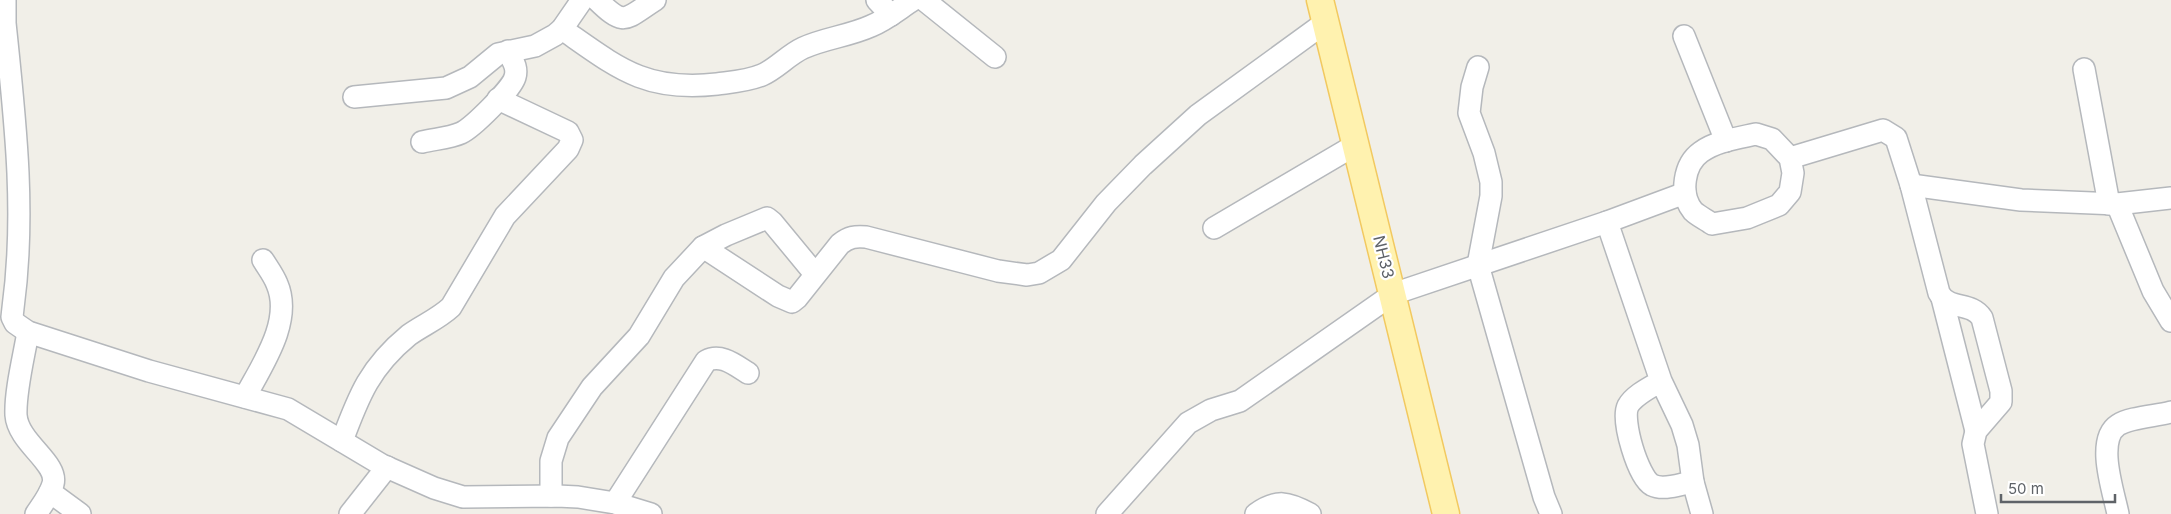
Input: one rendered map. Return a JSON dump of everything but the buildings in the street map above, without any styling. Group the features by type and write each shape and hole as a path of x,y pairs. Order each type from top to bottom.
{"main road":[{"name":"NH33","path":"1323,11 1446,514"}],"street":[{"path":"5,0 5,24 18,168 20,234 12,317 14,324 16,416 20,431 53,473 54,483 36,514"},
{"path":"354,97 446,88 470,77 490,59 508,52 535,46 555,35 562,29 582,0"},
{"path":"597,0 613,15 622,19 655,0"},
{"path":"562,29 618,68 633,75 671,85 704,85 738,81 763,74 801,49 870,27 884,8 913,0"},
{"path":"924,0 995,57"},
{"path":"703,247 778,296 792,302 798,298 840,244 847,238 856,236 1012,274 1040,273 1061,260 1106,203 1178,132 1323,11"},
{"path":"1684,36 1726,141"},
{"path":"422,142 459,134 472,127 512,85 516,66 508,52"},
{"path":"1478,67 1472,88 1469,113 1484,153 1491,182 1491,196 1478,265 1544,497 1551,514"},
{"path":"2084,69 2113,204 2153,291 2169,317"},
{"path":"342,441 363,387 371,374 396,346 412,333 441,316 450,306 505,216 568,149 572,140 568,132 498,99"},
{"path":"1790,158 1884,130 1896,138 1942,298 1976,431 1973,444 1987,514"},
{"path":"1756,134 1772,140 1790,158 1793,173 1790,192 1779,205 1747,218 1712,224 1693,210 1686,193 1687,168 1701,152 1726,141 1756,134"},
{"path":"1214,228 1357,144"},
{"path":"1911,185 2021,200 2113,204 2171,198"},
{"path":"1107,514 1188,423 1211,410 1240,401 1393,294 1607,222 1686,193"},
{"path":"551,496 550,472 553,451 567,423 592,387 638,336 674,278 703,247 767,218 815,274"},
{"path":"1607,222 1661,380 1682,425 1688,445 1693,482 1702,514"},
{"path":"245,397 275,339 280,325 280,295 277,284 263,260"},
{"path":"1942,298 1951,304 1976,311 1983,322 2002,396 1998,408 1976,431"},
{"path":"14,324 149,371 288,409 387,468 450,494 463,497 551,496 614,503 651,514"},
{"path":"614,503 706,362 712,358 719,358 748,373"},
{"path":"1661,380 1633,400 1628,406 1626,420 1632,447 1644,476 1652,485 1667,487 1693,482"},
{"path":"2118,514 2107,463 2110,434 2118,425 2171,412"},
{"path":"350,514 387,468"},
{"path":"50,492 80,514"},
{"path":"1256,514 1268,505 1278,503 1290,504 1310,514"}]}
